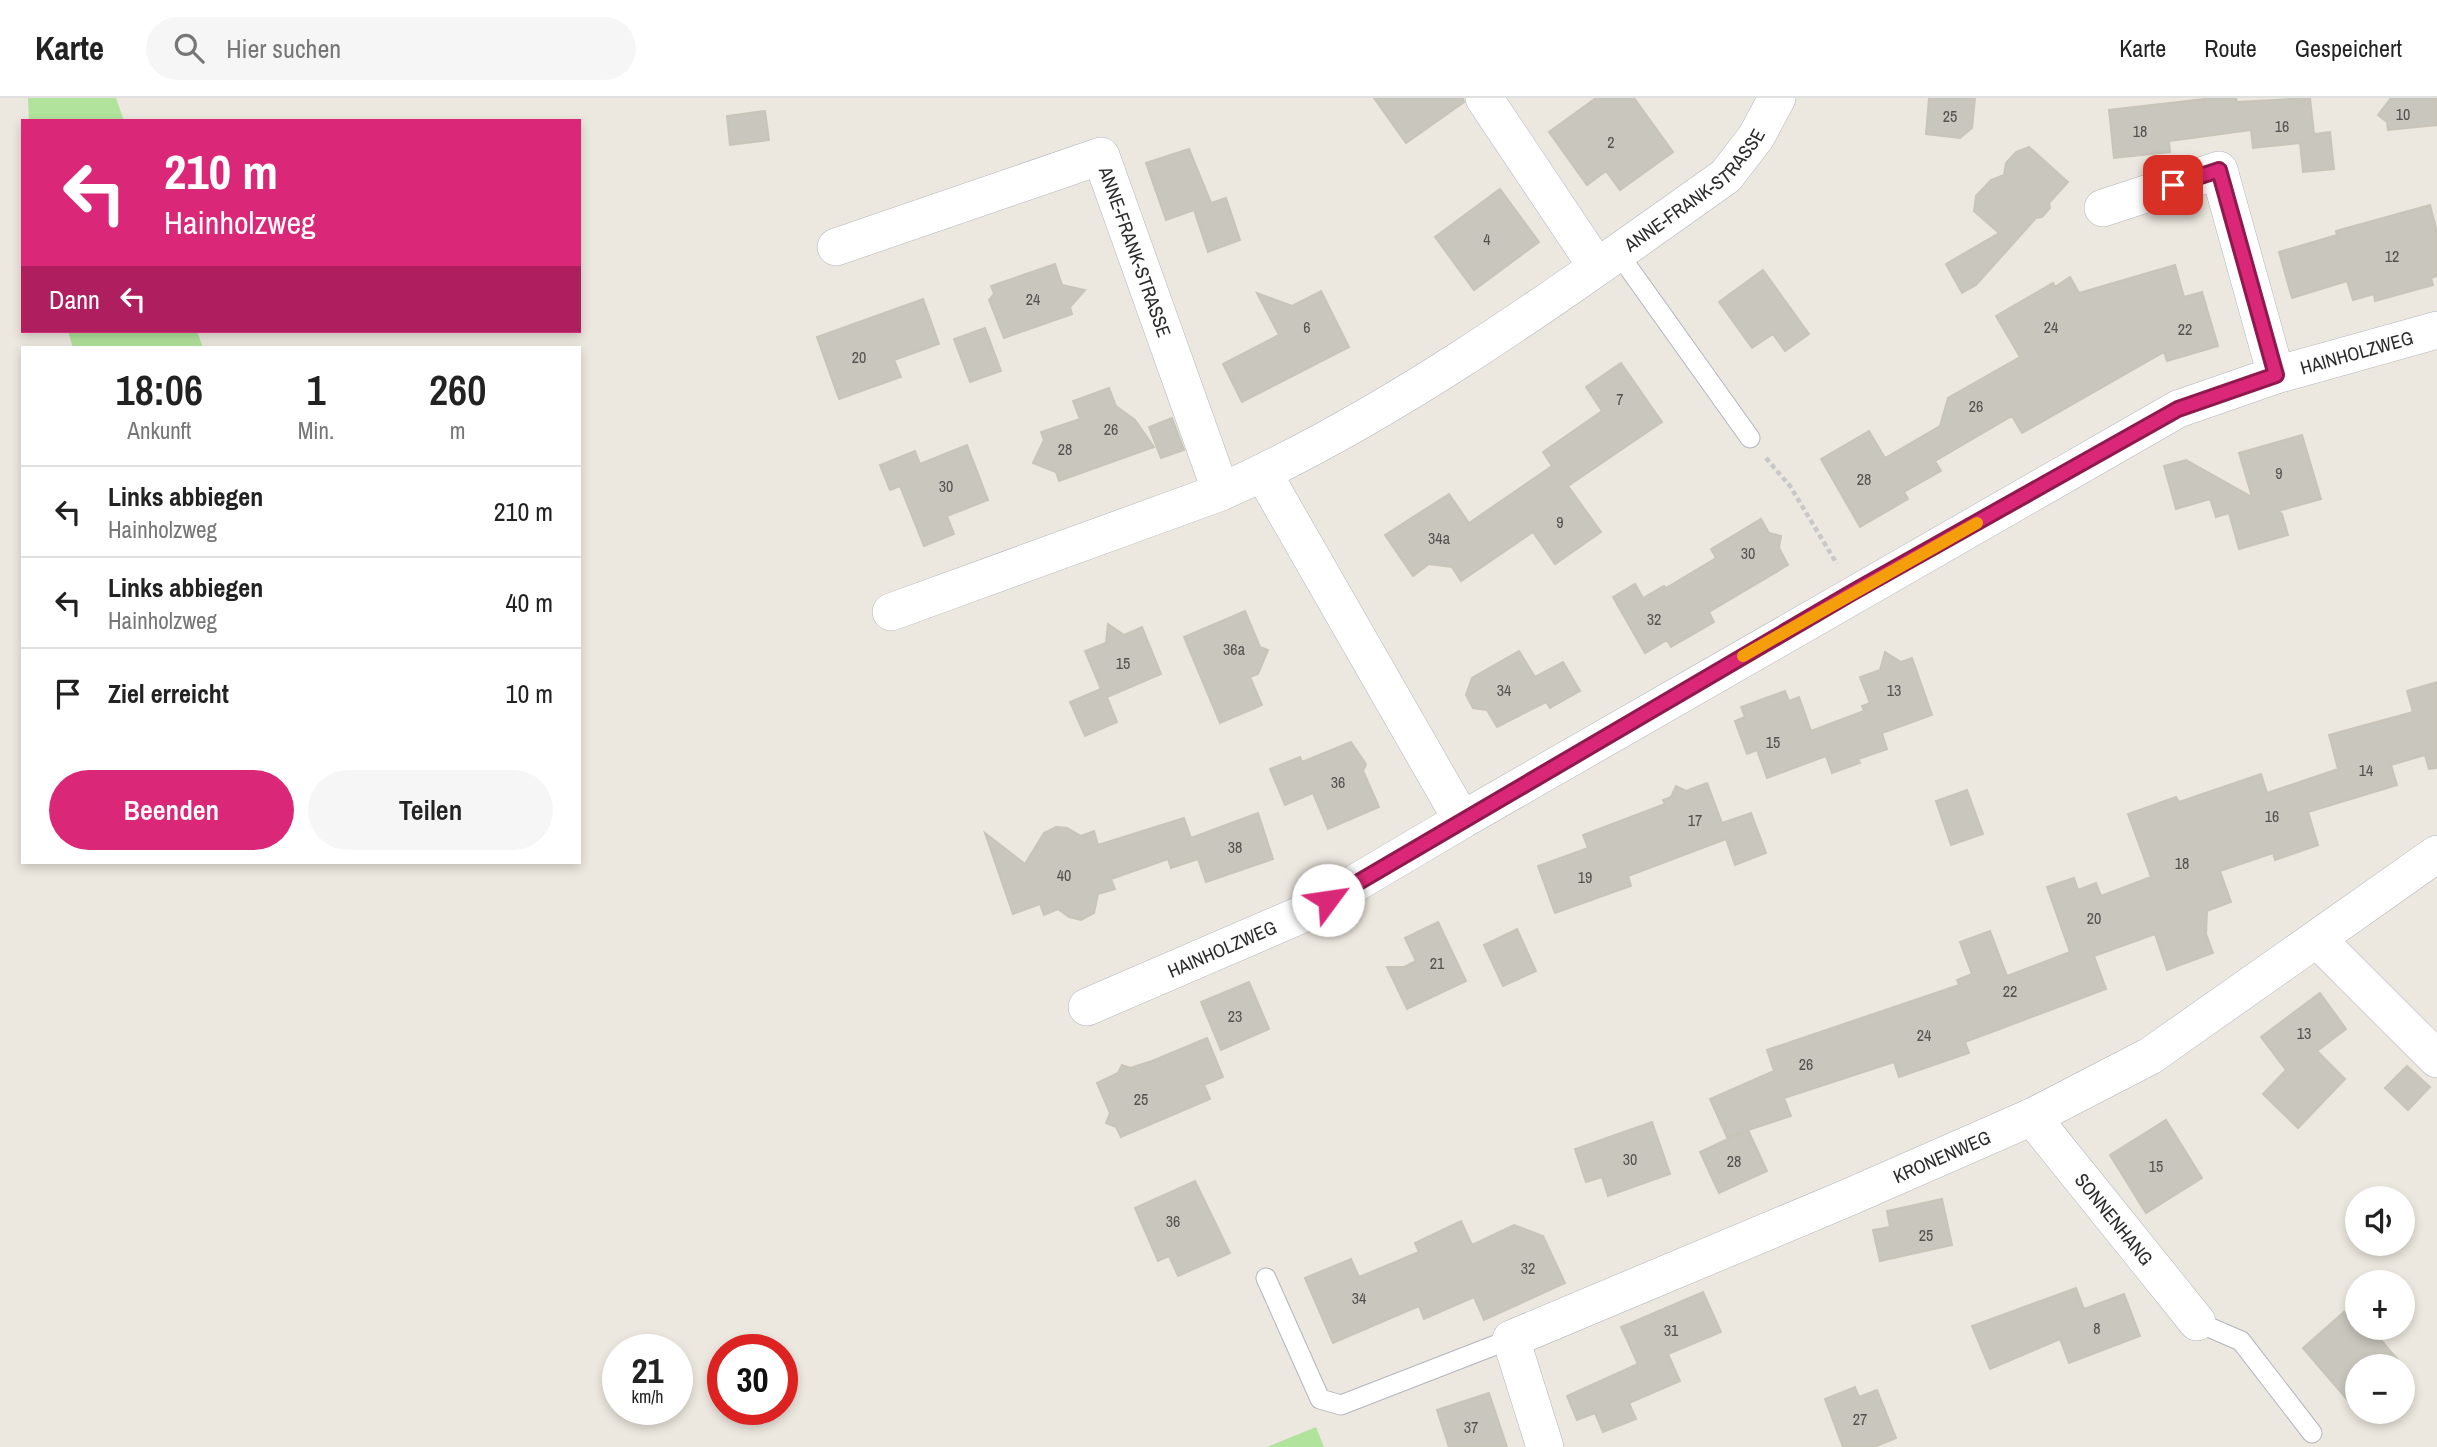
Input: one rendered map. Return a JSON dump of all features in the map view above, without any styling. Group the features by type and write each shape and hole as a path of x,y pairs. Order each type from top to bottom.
{"street":[{"path":"1484,98 1607,260"},
{"name":"ANNE-FRANK-STRASSE","path":"891,612 1221,492 1263,473 1427,380 1607,260 1726,176 1756,137 1777,98"},
{"name":"ANNE-FRANK-STRASSE","path":"836,247 1101,156 1221,492"},
{"name":"HAINHOLZWEG","path":"2103,208 2219,170 2276,375"},
{"name":"HAINHOLZWEG","path":"1087,1007 1305,913 1853,592 2178,409 2276,375 2437,330"},
{"path":"1263,473 1462,820"},
{"name":"KRONENWEG","path":"1511,1339 2032,1117 2150,1056 2437,854"},
{"path":"2317,939 2437,1059"},
{"name":"SONNENHANG","path":"2032,1117 2197,1322"},
{"path":"1511,1339 1545,1447"}],"lane":[{"path":"1607,260 1749,438"},
{"path":"1266,1278 1320,1399 1341,1405 1511,1339"},
{"path":"2197,1322 2241,1341 2312,1433"}],"path":[{"path":"1749,438 1790,486 1853,592"}],"green space":[{"path":"28,98 116,98 123,119 29,119"},
{"path":"69,333 198,333 202,346 72,346"},
{"path":"1316,1427 1324,1447 1267,1447"}],"building":[{"path":"1374,98 1463,98 1464,102 1406,143"},
{"path":"1596,98 1634,98 1673,152 1620,190 1606,171 1587,185 1549,132"},
{"path":"1929,98 1975,98 1972,128 1960,138 1926,134"},
{"path":"2213,98 2236,98 2237,102 2310,98 2314,134 2330,132 2334,169 2303,172 2300,143 2253,148 2251,130 2169,141 2170,152 2114,158 2109,110"},
{"path":"2391,98 2437,98 2437,125 2388,130 2387,122 2378,115"},
{"path":"765,111 769,140 730,145 727,116"},
{"path":"2029,147 2068,182 2049,203 2050,208 2042,217 2036,218 1976,285 1962,293 1946,264 1999,233 1974,211 1976,196 1991,180 2004,175 2006,163 2016,152"},
{"path":"1189,149 1211,203 1226,198 1240,240 1208,252 1194,210 1166,220 1146,163"},
{"path":"1500,189 1539,242 1474,290 1435,237"},
{"path":"2430,205 2437,232 2437,276 2431,278 2433,285 2375,301 2374,294 2353,300 2347,281 2292,298 2279,252 2337,235 2336,231"},
{"path":"1055,264 1062,285 1085,290 1070,307 1072,314 1004,338 989,300 994,294 991,286"},
{"path":"2175,265 2184,297 2202,292 2218,346 2167,361 2164,352 2022,433 2012,416 1935,461 1941,471 1904,492 1908,499 1860,527 1821,459 1869,431 1885,458 1940,426 1948,398 2020,357 1996,316 2053,283 2055,287 2070,277 2079,293"},
{"path":"1763,270 1809,334 1785,351 1773,334 1752,348 1719,302"},
{"path":"1321,291 1349,347 1242,402 1223,364 1279,335 1257,293 1292,306"},
{"path":"923,299 939,344 894,360 901,377 839,399 817,337"},
{"path":"985,328 1001,371 970,382 954,339"},
{"path":"1621,363 1662,422 1568,486 1601,532 1555,564 1533,532 1461,581 1452,567 1429,564 1413,576 1385,535 1449,494 1469,523 1552,466 1543,452 1602,411 1586,387"},
{"path":"1109,388 1116,406 1135,420 1154,447 1059,481 1056,472 1033,463 1044,440 1041,432 1080,419 1073,401"},
{"path":"1172,418 1184,450 1161,458 1149,427"},
{"path":"2302,435 2321,499 2278,511 2282,514 2288,535 2239,549 2229,513 2216,517 2210,499 2176,509 2164,466 2186,460 2252,497 2239,453"},
{"path":"967,445 988,500 947,516 954,534 924,546 900,486 890,490 880,465 915,451 920,464"},
{"path":"1761,519 1769,533 1781,536 1779,548 1788,565 1709,612 1714,622 1671,647 1667,640 1645,653 1613,597 1635,584 1643,598 1664,586 1666,588 1716,558 1711,549"},
{"path":"1245,611 1260,647 1268,650 1258,674 1250,677 1262,705 1220,723 1184,637"},
{"path":"1108,624 1124,635 1142,627 1161,674 1107,697 1117,722 1085,736 1070,702 1101,689 1085,651 1106,643"},
{"path":"1519,651 1535,677 1563,662 1580,691 1550,708 1546,702 1497,727 1487,710 1473,708 1466,695 1472,678"},
{"path":"1885,652 1901,662 1912,658 1932,715 1882,733 1887,749 1858,759 1860,763 1832,773 1826,756 1767,778 1757,750 1747,754 1735,721 1745,717 1741,707 1785,691 1789,701 1799,697 1811,731 1864,711 1862,706 1870,703 1860,677 1880,670"},
{"path":"2437,682 2437,768 2429,769 2425,755 2391,765 2397,785 2308,812 2318,845 2275,860 2273,853 2220,871 2231,902 2207,911 2206,934 2213,953 2167,970 2155,934 2094,956 2106,989 1965,1042 1969,1053 1899,1077 1894,1062 1784,1098 1791,1116 1748,1130 1767,1171 1719,1193 1700,1152 1743,1132 1727,1137 1710,1099 1774,1071 1767,1050 1959,985 1957,980 1972,974 1960,942 1990,931 2007,976 2070,952 2047,887 2074,878 2078,890 2096,883 2101,896 2151,877 2128,814 2176,797 2179,802 2261,774 2267,793 2338,769 2329,735 2413,712 2407,691"},
{"path":"1351,742 1366,764 1363,771 1379,807 1328,829 1313,793 1285,805 1270,769 1300,757 1302,762"},
{"path":"1707,783 1722,823 1751,813 1766,853 1735,865 1726,839 1628,876 1631,886 1555,913 1538,866 1588,848 1583,835 1665,804 1663,800 1671,797 1676,786 1686,791"},
{"path":"1967,790 1983,834 1951,845 1936,801"},
{"path":"1258,813 1273,859 1206,882 1198,859 1171,868 1168,859 1111,879 1115,889 1098,894 1094,913 1081,920 1069,917 1058,909 1044,915 1040,904 1013,914 985,833 1025,864 1044,833 1056,827 1067,828 1081,836 1094,831 1098,845 1184,818 1191,838"},
{"path":"1438,922 1466,981 1407,1009 1387,967 1404,967 1416,961 1405,938"},
{"path":"1517,929 1536,971 1503,986 1484,945"},
{"path":"1249,982 1269,1029 1221,1050 1201,1002"},
{"path":"2320,993 2346,1029 2317,1051 2345,1079 2298,1128 2263,1094 2286,1070 2261,1037"},
{"path":"1207,1038 1223,1077 1204,1085 1210,1099 1121,1137 1116,1127 1106,1123 1110,1113 1097,1083 1118,1073 1122,1065 1130,1068"},
{"path":"2407,1066 2430,1087 2408,1110 2385,1088"},
{"path":"2166,1120 2202,1178 2146,1213 2110,1155"},
{"path":"1652,1122 1670,1174 1608,1196 1602,1177 1586,1182 1575,1149"},
{"path":"1195,1181 1230,1253 1178,1276 1169,1256 1158,1261 1135,1208"},
{"path":"1942,1199 1952,1245 1880,1261 1873,1230 1890,1227 1887,1211"},
{"path":"1461,1221 1472,1245 1514,1225 1543,1236 1565,1283 1484,1320 1474,1297 1424,1319 1419,1306 1333,1343 1305,1278 1351,1259 1359,1277 1419,1252 1415,1243"},
{"path":"2076,1288 2084,1309 2124,1294 2140,1336 2069,1363 2060,1339 1990,1369 1972,1326"},
{"path":"1703,1292 1721,1332 1668,1354 1680,1381 1629,1403 1636,1419 1603,1432 1595,1413 1577,1420 1567,1396 1638,1364 1621,1327"},
{"path":"2344,1312 2345,1340 2381,1340 2393,1354 2345,1354 2345,1397 2303,1348"},
{"path":"1855,1387 1859,1397 1877,1390 1896,1438 1874,1447 1843,1447 1825,1399"},
{"path":"1489,1393 1507,1447 1449,1447 1437,1410"}],"slow traffic":[{"path":"1743,656 1977,523"}],"route":[{"path":"1328,900 1853,592 2178,409 2276,375 2219,170 2173,185"}]}
